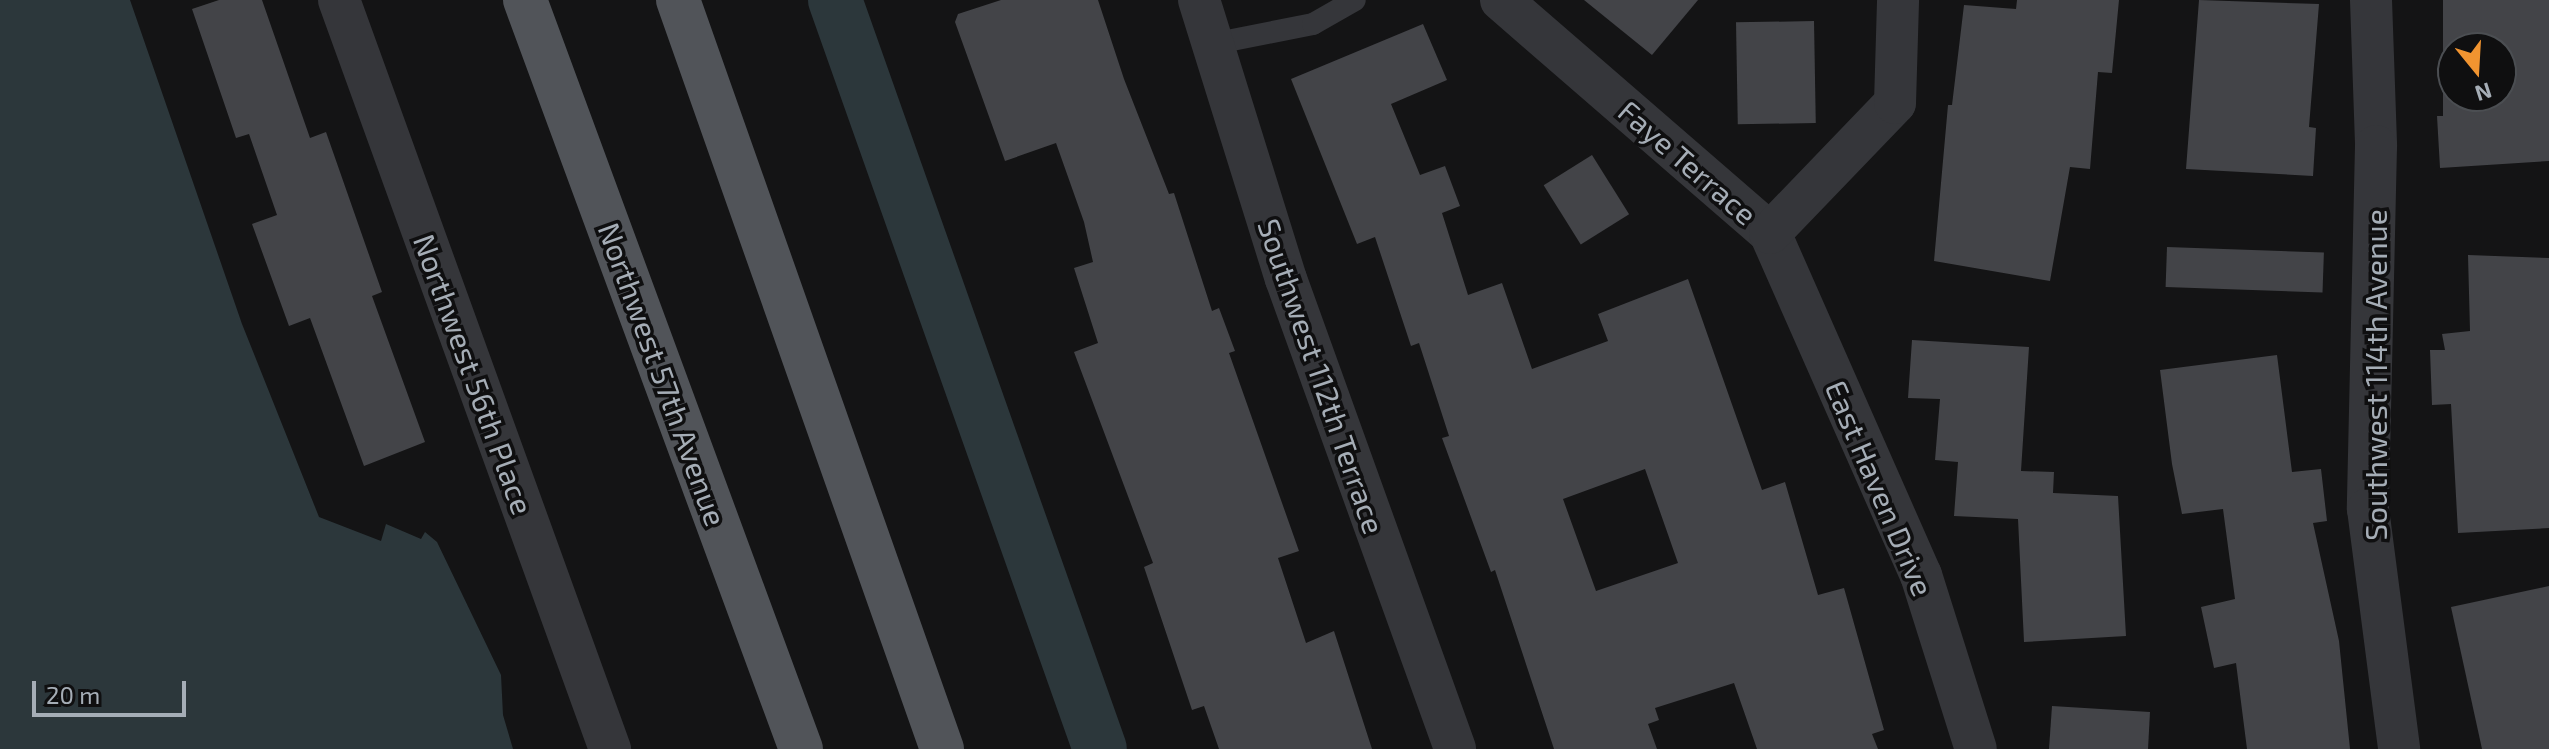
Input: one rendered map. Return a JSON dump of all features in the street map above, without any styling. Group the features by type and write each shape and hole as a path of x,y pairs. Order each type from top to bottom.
{"main road":[{"name":"Northwest 57th Avenue","path":"525,0 801,749"},
{"path":"678,0 942,749"}],"street":[{"name":"Northwest 56th Place","path":"339,0 610,749"},
{"name":"Southwest 112th Terrace","path":"1199,0 1286,279 1455,749"},
{"name":"Faye Terrace","path":"1501,0 1770,233 1895,103 1898,0"},
{"name":"Southwest 114th Avenue","path":"2371,0 2376,146 2368,509 2399,749"},
{"name":"East Haven Drive","path":"1770,233 1921,575 1976,749"}],"lane":[{"path":"1212,44 1313,24 1355,0"}],"shaded area":[{"path":"0,0 130,0 242,324 319,517 381,541 386,524 421,539 425,532 437,542 501,675 503,715 513,749 0,749"}],"building":[{"path":"219,0 262,0 310,138 326,132 382,292 372,296 425,442 364,466 310,318 289,326 252,224 277,215 249,134 236,138 192,9"},
{"path":"1001,0 1098,0 1124,79 1169,194 1174,193 1212,311 1219,308 1235,351 1229,353 1299,551 1278,558 1306,643 1334,631 1372,749 1219,749 1204,706 1192,710 1144,567 1153,563 1074,352 1098,343 1074,268 1093,262 1084,222 1056,143 1005,161 955,22 958,14"},
{"path":"1584,0 1698,0 1652,55"},
{"path":"2017,0 2119,0 2112,73 2098,72 2090,169 2070,167 2050,281 1934,261 1948,105 1952,105 1964,5 2016,9"},
{"path":"2199,0 2319,4 2309,127 2316,128 2313,176 2186,169"},
{"path":"2443,0 2549,0 2549,161 2440,168 2437,116 2443,116 2443,112 2517,112 2517,32 2443,32"},
{"path":"1814,21 1816,123 1738,124 1736,22"},
{"path":"1423,24 1447,80 1391,104 1420,175 1445,166 1460,206 1442,213 1468,295 1502,283 1532,369 1608,341 1598,314 1688,279 1762,490 1785,482 1818,595 1844,588 1884,730 1872,734 1878,749 1757,749 1734,683 1655,708 1659,720 1648,724 1657,749 1554,749 1495,570 1491,572 1442,438 1449,436 1419,343 1411,346 1375,237 1357,244 1291,79","holes":["1645,469 1678,563 1596,591 1563,499"]},
{"path":"1592,155 1629,214 1581,245 1544,185"},
{"path":"2167,247 2324,252 2323,292 2166,287"},
{"path":"2468,255 2549,258 2549,528 2458,533 2451,404 2432,405 2430,350 2445,350 2442,334 2470,331"},
{"path":"1912,340 2029,347 2021,471 2054,472 2053,493 2118,496 2126,636 2024,642 2018,519 1954,516 1958,462 1935,460 1940,399 1908,398"},
{"path":"2277,355 2292,472 2321,469 2327,521 2313,523 2339,641 2350,749 2247,749 2236,663 2214,668 2201,607 2235,599 2223,509 2182,514 2172,464 2160,370"},
{"path":"2549,586 2549,749 2482,749 2451,607"},
{"path":"2052,706 2150,712 2148,749 2049,749"}],"waterway":[{"path":"835,0 1100,749"}]}
